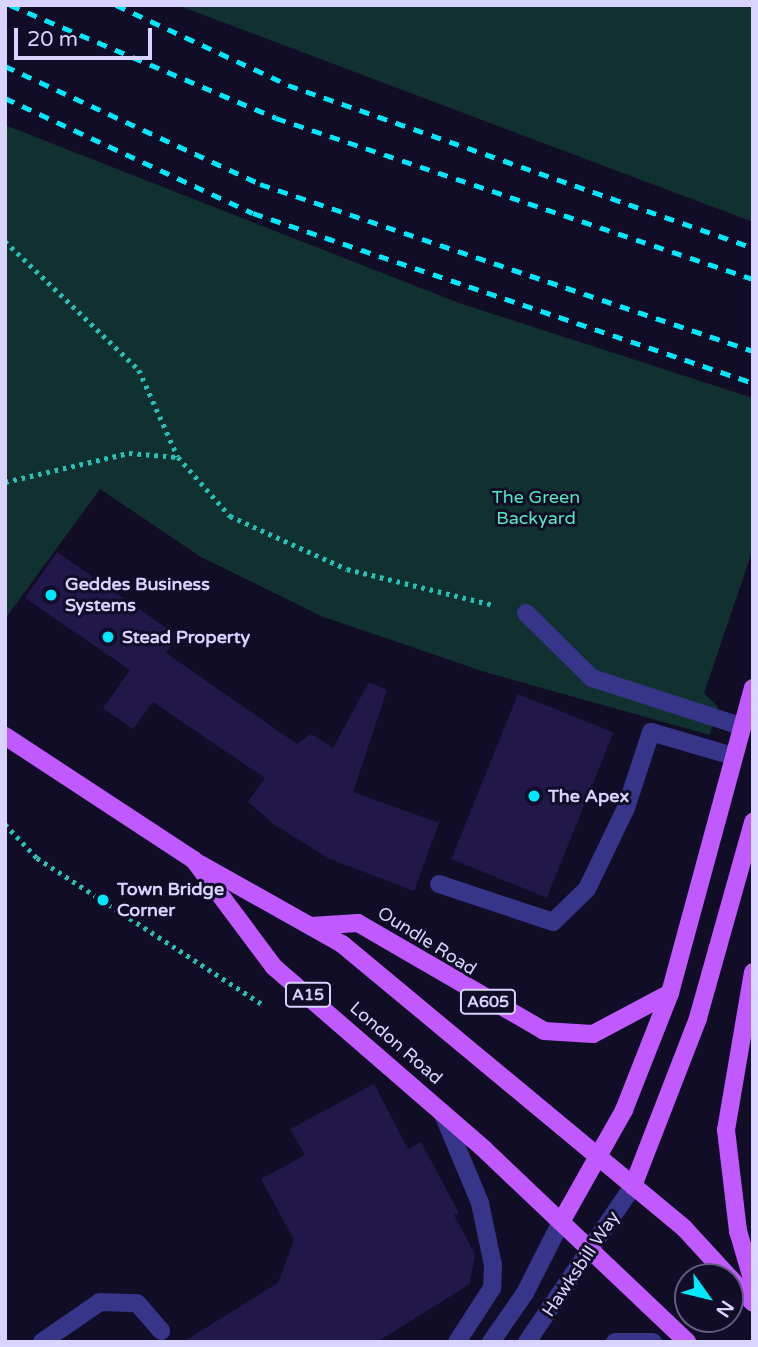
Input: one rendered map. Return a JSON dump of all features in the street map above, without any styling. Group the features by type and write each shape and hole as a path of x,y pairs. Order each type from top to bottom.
{"main road":[{"path":"561,1223 598,1157 670,993 753,688"},
{"name":"London Road","path":"5,736 194,860 274,967 442,1112 687,1342"},
{"path":"633,1186 698,1018 753,822"},
{"name":"A605","path":"194,860 342,944 598,1157"},
{"name":"Oundle Road","path":"311,926 358,923 544,1031 593,1034 670,993"},
{"path":"753,972 726,1130 738,1231 753,1282"},
{"path":"598,1157 715,1263"}],"street":[{"path":"526,613 592,678 741,726"},
{"path":"439,884 553,922 587,889 626,808 651,732 733,756"},
{"path":"442,1112 480,1203 493,1265 492,1288 457,1342"},
{"name":"Hawksbill Way","path":"527,1342 633,1186"},
{"name":"Hawksbill Way","path":"491,1342 525,1293 561,1223"},
{"path":"42,1342 100,1302 136,1303 161,1331"},
{"path":"615,1342 653,1342"}],"path":[{"path":"5,241 139,370 178,457 230,516 347,569 526,613"},
{"path":"5,482 129,453 178,457"},
{"path":"5,824 37,859 266,1006"}],"green space":[{"path":"177,5 753,5 753,222"},
{"name":"The Green Backyard","path":"5,125 459,303 753,398 753,549 704,693 718,707 710,735 485,672 321,616 201,557 100,489 5,619"}],"building":[{"path":"57,552 178,636 166,653 297,744 311,734 333,748 369,682 387,690 353,792 439,823 414,891 328,858 275,825 248,802 265,778 153,702 133,729 103,708 130,670 25,598"},
{"name":"The Apex","path":"518,694 613,733 547,898 451,859"},
{"path":"374,1084 408,1149 421,1142 459,1213 454,1215 475,1254 470,1284 377,1342 183,1342 278,1283 294,1240 261,1179 305,1155 290,1129"}],"railway":[{"path":"10,5 276,118 753,279"},
{"path":"116,5 288,85 753,248"},
{"path":"5,66 260,184 753,351"},
{"path":"5,98 253,213 753,383"}],"place":[{"name":"Geddes Business Systems","path":"51,595"},
{"name":"Stead Property","path":"108,637"},
{"name":"The Apex","path":"534,796"},
{"name":"Town Bridge Corner","path":"103,900"}]}
